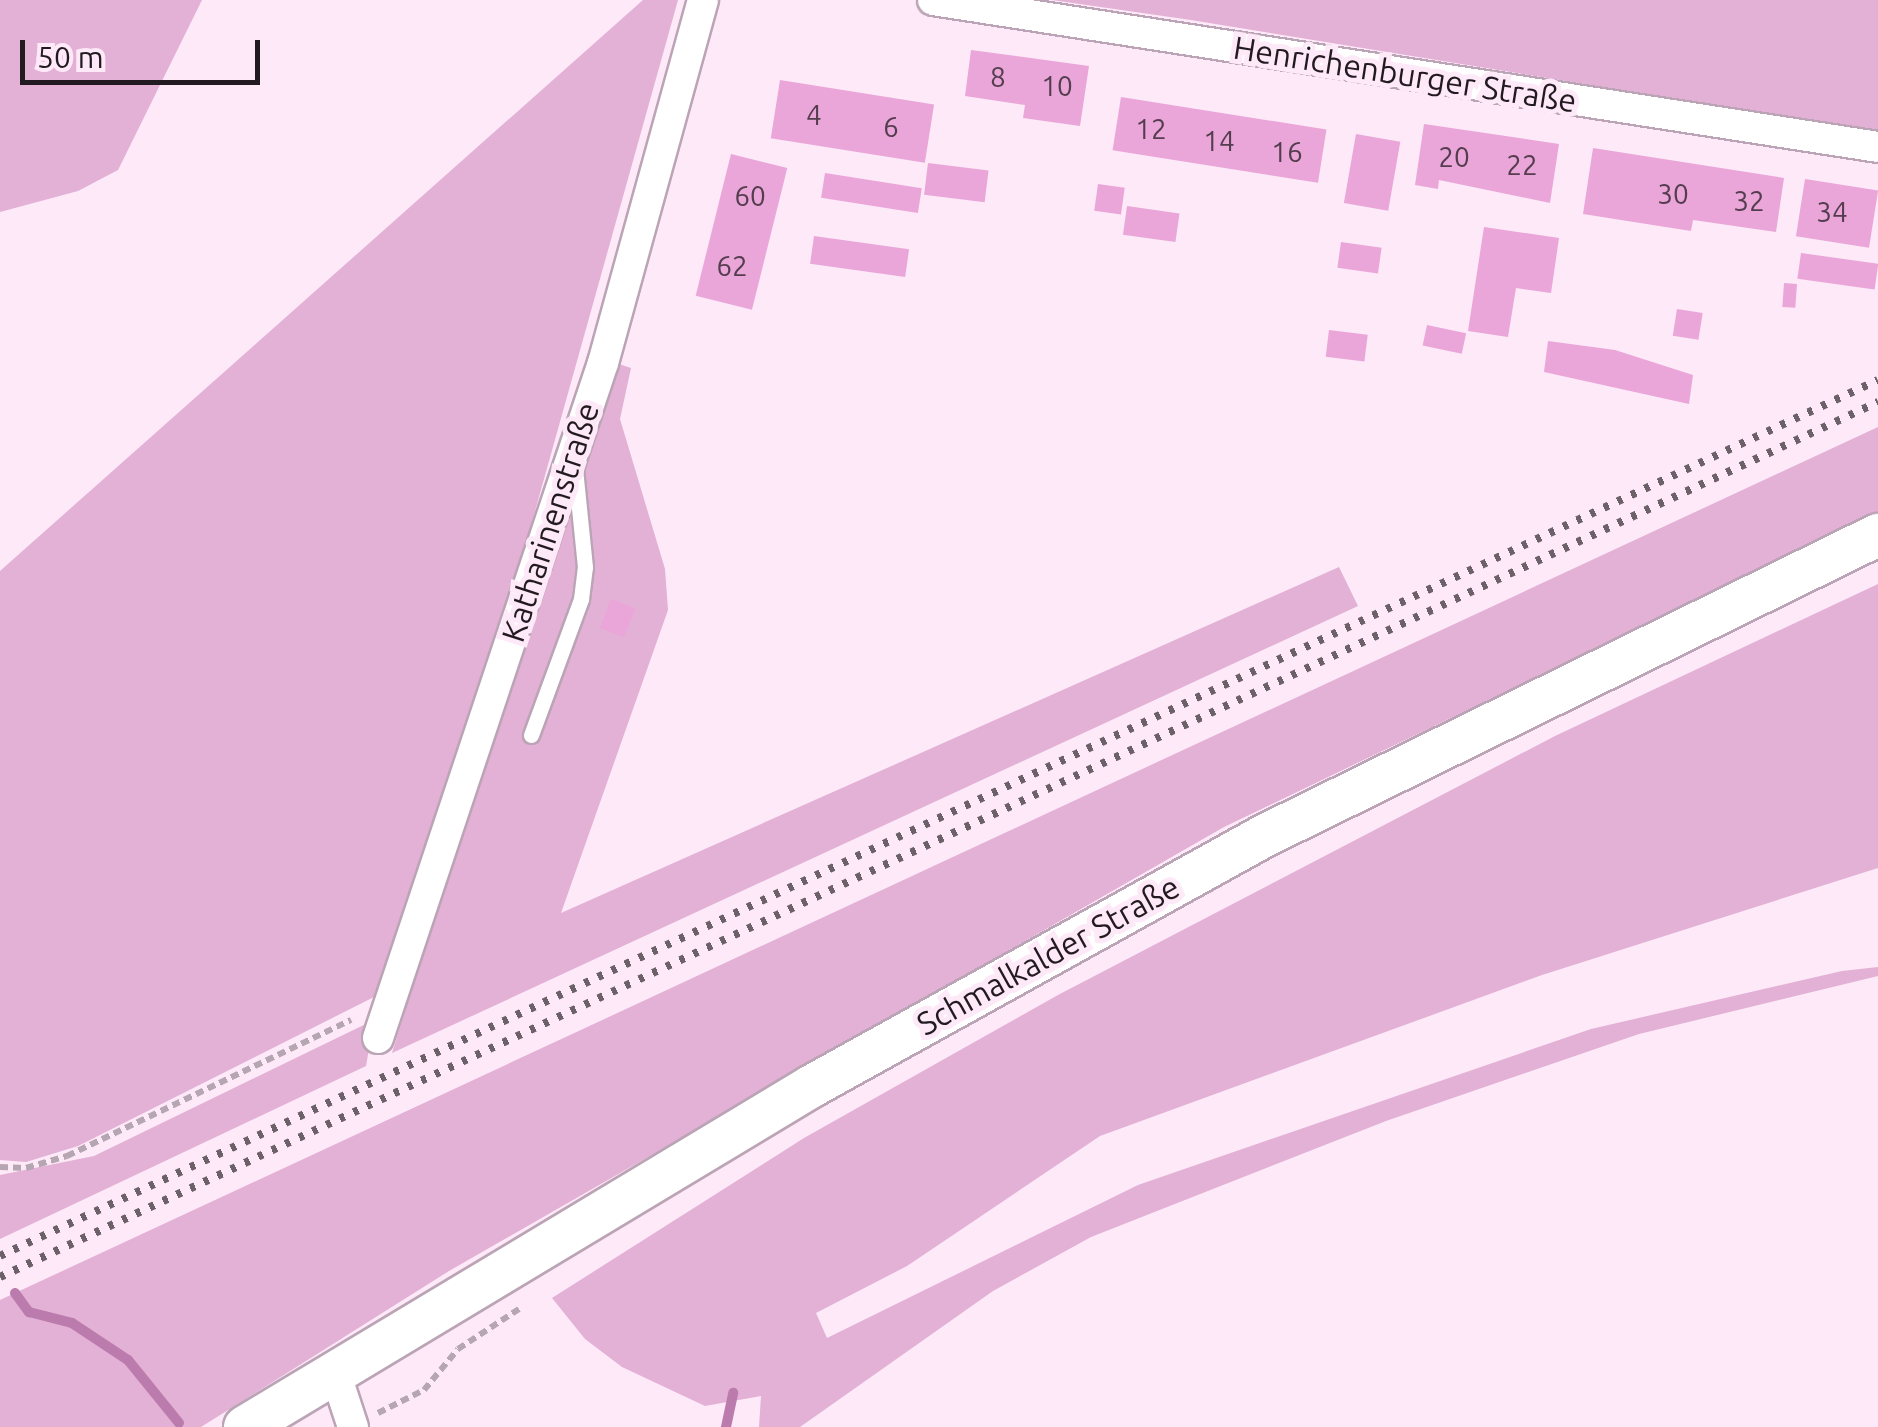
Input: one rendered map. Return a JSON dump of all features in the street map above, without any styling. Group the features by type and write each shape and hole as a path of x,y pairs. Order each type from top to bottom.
{"main road":[{"name":"Schmalkalder Straße","path":"245,1427 812,1086 1264,836 1878,535"}],"street":[{"name":"Katharinenstraße","path":"378,1038 573,453 704,0"},
{"name":"Henrichenburger Straße","path":"933,0 1878,147"},
{"path":"335,1372 352,1427"}],"lane":[{"path":"531,735 581,599 586,567 573,453"}],"path":[{"path":"0,1166 26,1168 67,1156 393,1000"},
{"path":"352,1427 424,1390 458,1349 534,1299"}],"shaded area":[{"path":"0,0 202,0 118,170 78,191 0,212"},
{"path":"643,0 678,0 530,529 374,997 78,1146 26,1162 0,1160 0,571"},
{"path":"1052,0 1878,0 1878,132 1191,20"},
{"path":"607,360 631,368 620,419 665,569 668,610 561,913 1339,567 1358,606 392,1053"},
{"path":"1878,427 1878,513 1224,827 449,1271 201,1427 0,1427 0,1300"},
{"path":"1878,584 1878,868 1542,975 1100,1136 907,1266 816,1313 827,1338 1138,1185 1591,1029 1842,971 1878,967 1878,976 1639,1034 1386,1121 1091,1237 993,1291 800,1427 759,1427 761,1396 705,1406 622,1367 585,1339 552,1298 804,1138 1058,995 1555,736"},
{"path":"374,1020 366,1066 0,1239 0,1175 94,1156"}],"building":[{"path":"971,50 1089,66 1080,126 1023,118 1025,105 965,96"},
{"path":"780,80 934,104 925,163 771,138"},
{"path":"1121,97 1326,130 1318,183 1113,150"},
{"path":"1424,124 1559,144 1550,203 1439,180 1438,189 1415,185"},
{"path":"1356,134 1400,142 1388,211 1344,203"},
{"path":"1593,148 1784,178 1776,232 1693,220 1691,231 1583,214"},
{"path":"731,154 787,168 752,310 696,296"},
{"path":"928,163 989,170 985,202 924,195"},
{"path":"825,173 922,188 918,213 821,198"},
{"path":"1805,179 1878,191 1869,248 1796,236"},
{"path":"1098,184 1125,188 1121,214 1094,211"},
{"path":"1127,206 1179,213 1175,242 1123,235"},
{"path":"1484,227 1559,238 1551,293 1516,288 1508,337 1468,331"},
{"path":"814,236 909,249 905,277 810,264"},
{"path":"1341,242 1382,248 1378,273 1337,268"},
{"path":"1801,253 1878,264 1875,290 1797,279"},
{"path":"1784,283 1797,284 1795,308 1782,307"},
{"path":"1677,309 1703,313 1698,340 1673,336"},
{"path":"1427,325 1466,333 1462,354 1423,346"},
{"path":"1329,330 1368,335 1364,362 1326,357"},
{"path":"1548,341 1615,350 1693,375 1689,404 1544,372"},
{"path":"611,599 635,608 624,637 600,628"}],"waterway":[{"path":"15,1293 29,1312 72,1323 128,1360 179,1423"},
{"path":"726,1427 733,1393"}],"railway":[{"path":"0,1256 1878,380"},
{"path":"0,1277 1878,402"}]}
